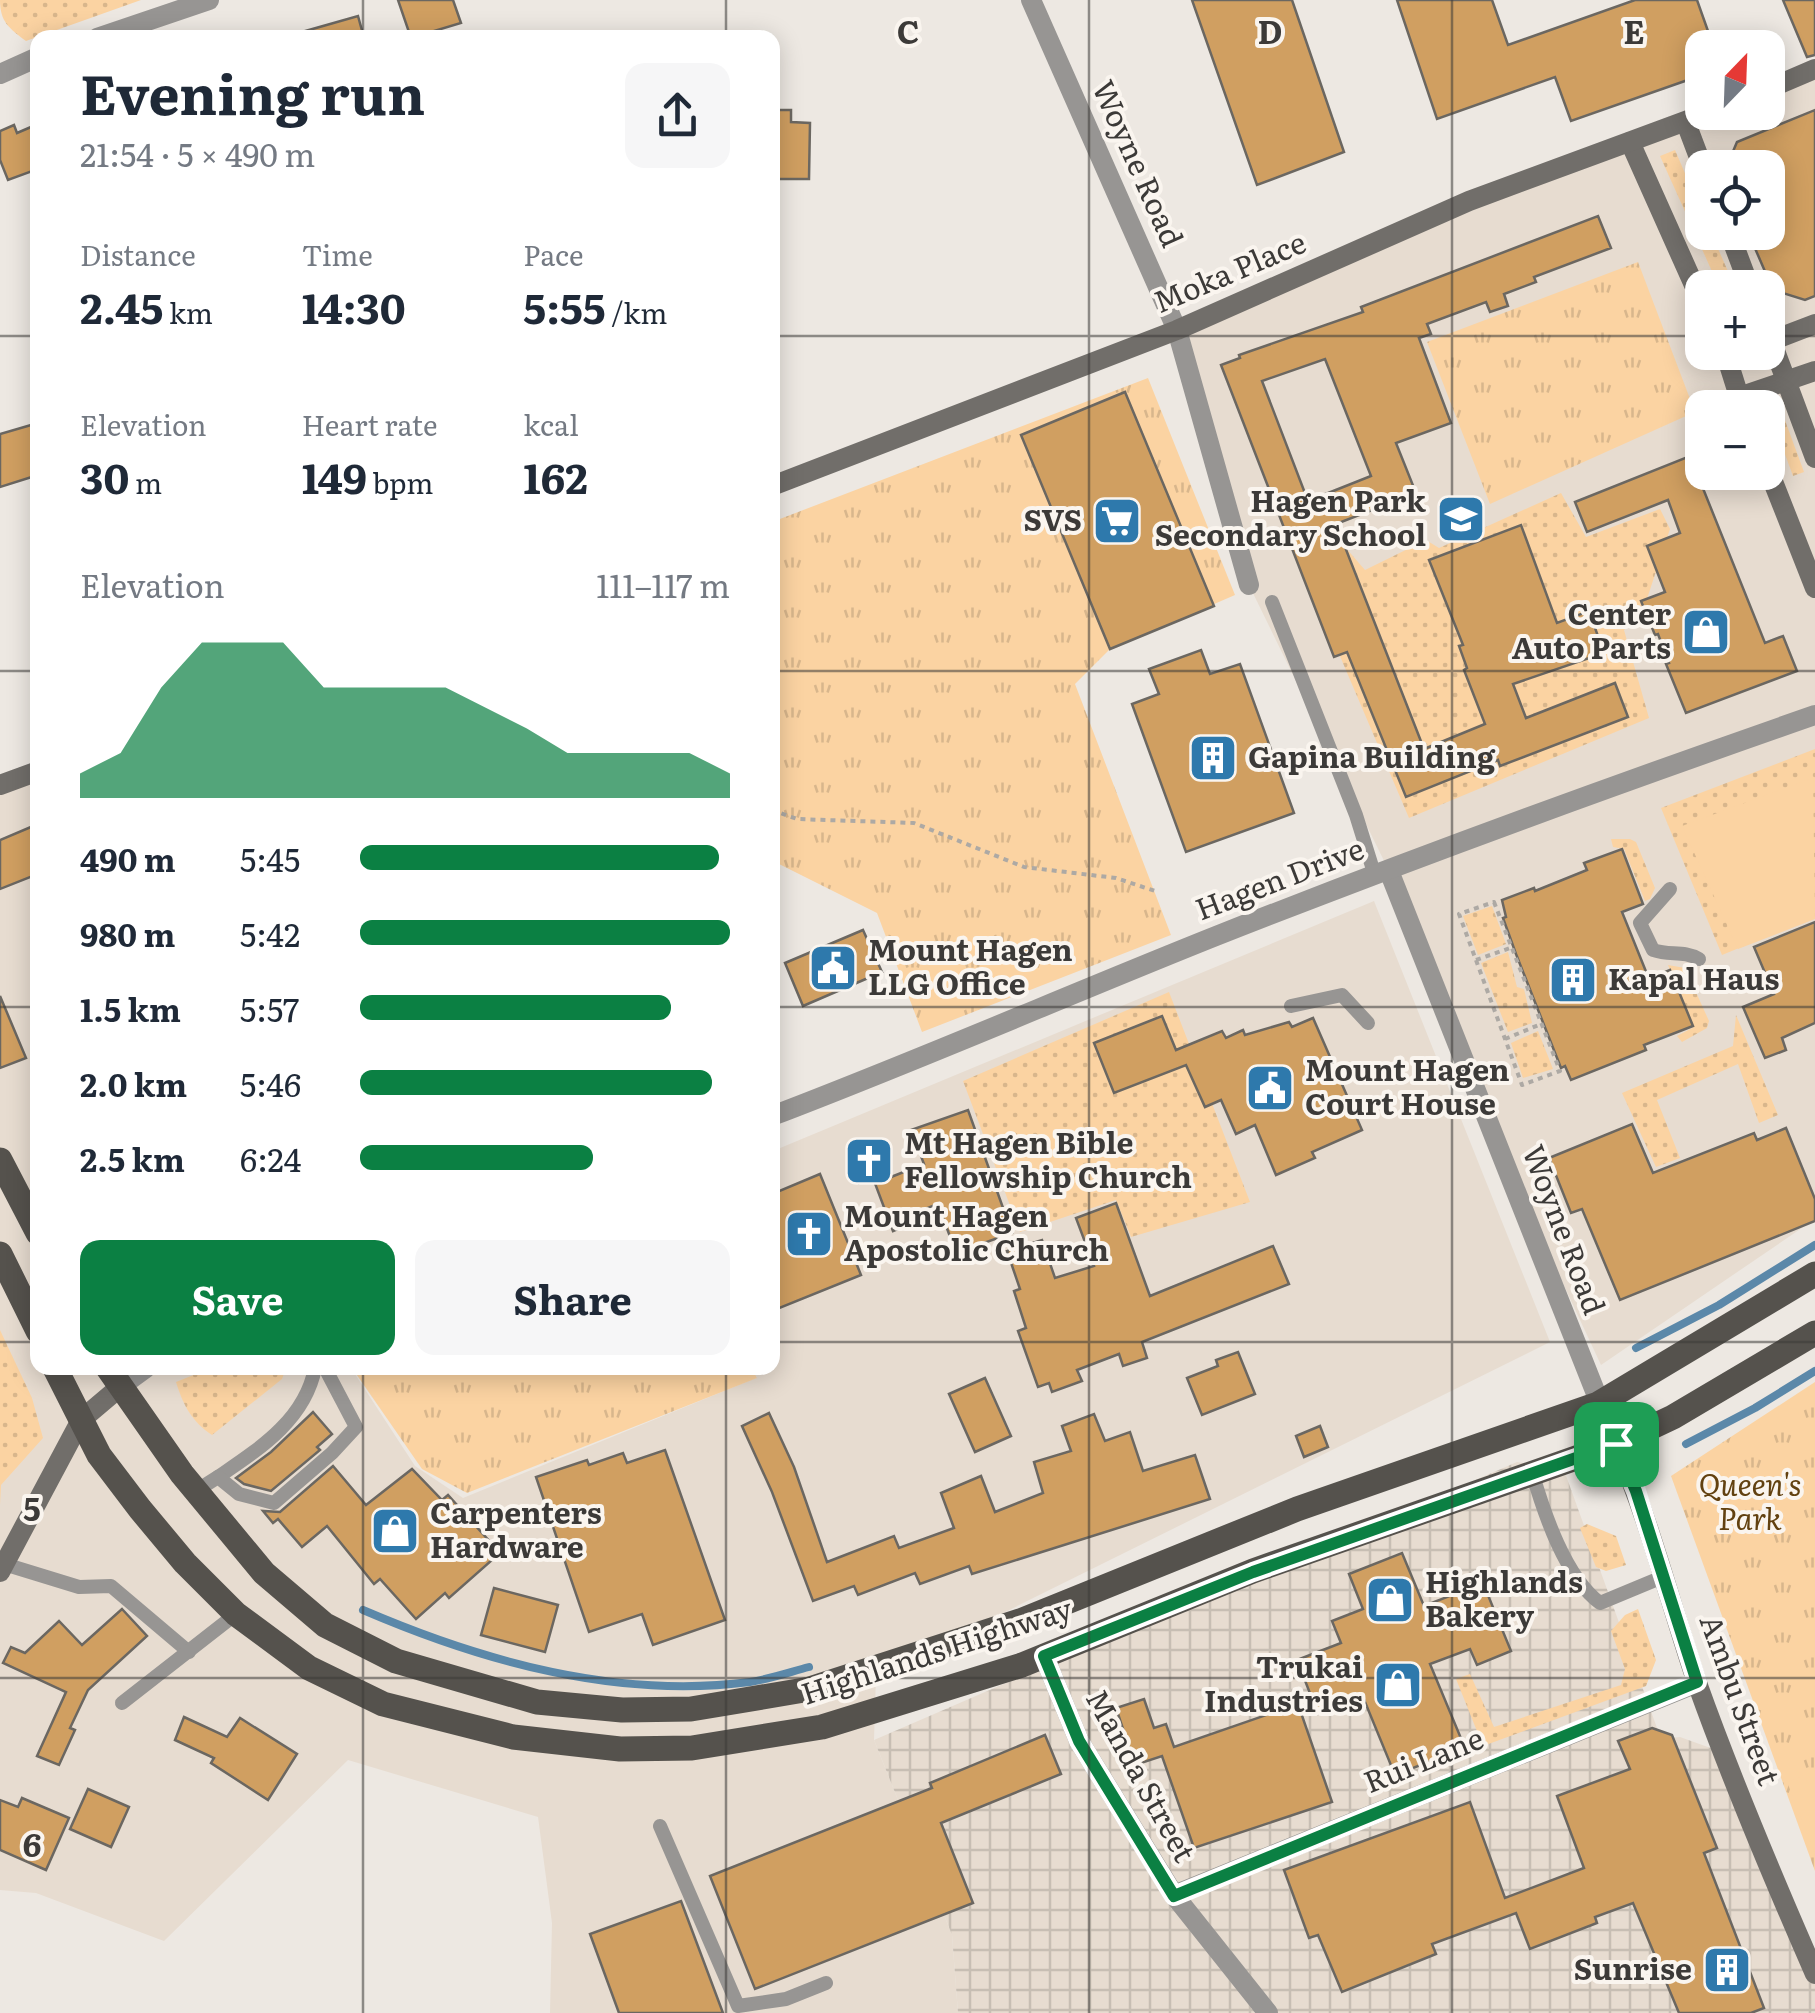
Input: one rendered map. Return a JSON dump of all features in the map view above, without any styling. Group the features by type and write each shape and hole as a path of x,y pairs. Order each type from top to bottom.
{"main road":[{"path":"0,1160 30,1217"},
{"path":"0,1254 30,1315"},
{"name":"Highlands Highway","path":"114,1377 207,1484 264,1573 324,1625 396,1661 537,1702 622,1710 692,1709 810,1689 1020,1621 1297,1509 1598,1404 1815,1274"},
{"name":"Highlands Highway","path":"58,1375 99,1454 186,1563 236,1614 309,1668 384,1704 513,1737 620,1749 692,1748 822,1726 1044,1656 1253,1572 1616,1444 1674,1417 1815,1333"}],"street":[{"path":"122,30 210,0"},
{"name":"Woyne Road","path":"1030,0 1177,330 1249,585"},
{"path":"2,67 30,59"},
{"path":"1785,82 1815,69"},
{"name":"Moka Place","path":"780,483 1177,330 1469,201 1685,122"},
{"path":"1630,142 1687,270"},
{"path":"1785,333 1815,324"},
{"path":"1781,370 1815,458"},
{"path":"1768,390 1815,370"},
{"path":"1776,490 1815,588"},
{"name":"Hagen Drive","path":"780,1113 928,1057 1216,936 1624,781 1815,716"},
{"path":"0,785 30,774"},
{"name":"Woyne Road","path":"1382,873 1506,1161 1616,1444"},
{"path":"2,1568 81,1420 114,1377"},
{"name":"Ambu Street","path":"1616,1444 1636,1491 1697,1682 1815,1974"},
{"name":"Manda Street","path":"1044,1656 1079,1741 1174,1896 1268,2013"},
{"name":"Rui Lane","path":"1174,1896 1697,1682"}],"lane":[{"path":"1272,602 1382,873"},
{"path":"1670,890 1640,923 1652,950 1669,956 1687,952 1699,959"},
{"path":"1290,1006 1342,995 1368,1023"},
{"path":"207,1484 288,1424 314,1375"},
{"path":"207,1484 274,1503 332,1453 356,1427 330,1375"},
{"path":"1532,1472 1567,1562 1584,1591 1600,1603 1664,1576"},
{"path":"2,1568 79,1587 111,1586 190,1652"},
{"path":"122,1703 236,1614"},
{"path":"660,1826 738,2006 786,1999 826,1984"}],"path":[{"path":"780,813 797,819 914,823 1024,867 1116,878 1155,891"},
{"path":"1494,902 1560,1071 1522,1085 1475,960 1458,914 1494,902"},
{"path":"1475,960 1510,948"},
{"path":"1505,1039 1541,1024"}],"shaded area":[{"path":"1815,74 1815,1219 1601,1365 1506,1161 1389,871 1249,585 1177,330 1685,124 1685,130 1785,130 1785,85"},
{"path":"30,767 30,1375 356,1375 415,1466 463,1498 756,1378 754,1375 780,1375 780,1148 1374,901 1550,1342 876,1676 874,1740 952,1935 958,2013 550,2013 552,1923 538,1817 348,1760 164,1941 36,1893 0,1890 0,778"},
{"path":"1517,1462 1564,1470 1661,1739 1680,1737 1730,1755 1815,1950 1815,2013 958,2013 952,1935 874,1740"}],"green space":[{"path":"0,0 141,0 57,30 30,30 30,40 26,41 2,14"},
{"path":"1675,150 1685,173 1685,212 1660,156"},
{"path":"1702,250 1719,250 1727,270 1711,270"},
{"path":"1638,262 1687,390 1685,416 1490,504 1427,342"},
{"path":"1148,378 1235,595 1110,649 1075,684 1171,935 922,1032 877,913 780,864 780,519"},
{"path":"1785,420 1804,472 1793,476 1785,454"},
{"path":"1561,493 1586,537 1660,509 1670,529 1641,617 1624,630 1649,718 1409,818 1302,567 1345,547 1365,570 1426,540 1439,548"},
{"path":"1815,749 1815,917 1722,955 1661,808"},
{"path":"1813,778 1815,919 1738,949 1682,826"},
{"path":"1611,839 1636,842 1655,888 1650,899 1645,901 1624,849 1613,847"},
{"path":"1492,906 1506,944 1478,955 1463,916"},
{"path":"1508,952 1517,987 1524,989 1532,1023 1508,1032 1481,963"},
{"path":"1668,965 1685,968 1709,1021 1707,1028 1682,1042 1677,1036 1694,1027"},
{"path":"1169,992 1250,1202 1131,1237 1116,1200 1020,1232 963,1081"},
{"path":"1736,1015 1778,1115 1759,1123 1738,1064 1657,1100 1680,1158 1656,1167 1622,1093 1733,1046"},
{"path":"1538,1031 1553,1069 1523,1078 1511,1043"},
{"path":"0,1330 32,1398 43,1438 1,1485 0,1505"},
{"path":"194,1375 283,1375 212,1435 189,1412 176,1382"},
{"path":"357,1375 757,1378 467,1493 422,1469"},
{"name":"Queen's Park","path":"1815,1382 1815,1871 1671,1476"},
{"path":"1587,1524 1616,1536 1626,1565 1606,1571 1596,1567 1580,1528"},
{"path":"1638,1609 1656,1660 1646,1686 1483,1746 1456,1679 1470,1674 1494,1727 1621,1685 1625,1669 1611,1631 1625,1615"},
{"path":"1815,1771 1815,1853 1787,1782"}],"building":[{"path":"398,0 453,0 461,23 438,30 408,30"},
{"path":"1192,0 1292,0 1344,152 1257,185"},
{"path":"1397,0 1492,0 1508,45 1635,0 1697,0 1708,30 1685,30 1685,81 1571,121 1555,77 1437,119"},
{"path":"1783,0 1815,0 1815,55 1807,57"},
{"path":"358,16 362,30 309,30"},
{"path":"780,110 791,110 791,122 810,123 809,179 780,179"},
{"path":"1815,110 1815,296 1805,300 1785,294 1785,270 1764,270 1756,250 1785,250 1785,150 1734,150 1737,142 1766,130 1785,130 1785,122"},
{"path":"14,125 17,133 30,127 30,172 8,180 0,160 0,131"},
{"path":"1598,216 1611,248 1534,277 1536,282 1504,294 1508,306 1490,312 1486,302 1427,324 1431,334 1419,338 1451,423 1396,443 1416,493 1336,524 1424,749 1485,724 1464,670 1467,668 1459,646 1463,645 1429,560 1521,525 1557,623 1589,611 1604,653 1513,684 1526,718 1615,683 1628,717 1500,766 1498,760 1406,797 1347,652 1334,657 1221,365 1240,358 1239,355 1363,312 1361,307","holes":["1325,359 1371,476 1308,501 1262,381"]},
{"name":"SVS","path":"1125,392 1214,606 1110,649 1021,435"},
{"path":"30,425 30,478 0,487 0,434"},
{"path":"1685,458 1685,490 1704,490 1765,643 1783,636 1797,671 1686,713 1658,634 1655,635 1641,601 1665,592 1647,546 1680,533 1668,500 1587,532 1575,502"},
{"name":"Gapina Building","path":"1201,650 1210,674 1240,664 1294,813 1186,852 1132,704 1159,694 1149,669"},
{"path":"30,827 30,877 0,889 0,840"},
{"name":"Kapal Haus","path":"1622,849 1643,904 1622,912 1649,979 1670,970 1693,1026 1571,1080 1565,1066 1561,1068 1516,954 1503,918 1506,917 1502,900 1587,870 1584,863"},
{"path":"1815,922 1815,1023 1782,1038 1786,1050 1765,1058 1743,1007 1774,994 1754,947"},
{"name":"Mount Hagen LLG Office","path":"863,930 882,972 803,1006 785,963"},
{"path":"0,996 26,1058 0,1068"},
{"name":"Mount Hagen Court House","path":"1162,1016 1176,1050 1222,1031 1226,1038 1243,1030 1245,1035 1289,1022 1292,1027 1313,1018 1362,1130 1312,1152 1315,1158 1276,1175 1255,1125 1236,1134 1221,1100 1205,1107 1186,1065 1114,1093 1094,1043"},
{"path":"968,1110 1012,1233 956,1253 938,1204 905,1217 908,1225 893,1231 873,1178 859,1183 848,1151 878,1140 891,1177 924,1164 911,1130"},
{"path":"1632,1124 1653,1173 1754,1133 1757,1140 1786,1128 1815,1199 1815,1221 1620,1300 1582,1209 1571,1213 1549,1158"},
{"name":"Mount Hagen Apostolic Church","path":"820,1174 861,1275 780,1308 780,1191"},
{"path":"1116,1203 1150,1296 1273,1246 1289,1284 1142,1342 1147,1358 1123,1366 1119,1354 1077,1370 1082,1381 1052,1392 1049,1383 1038,1387 1018,1331 1026,1328 1014,1291 1020,1289 1007,1251 1042,1240 1055,1278 1094,1266 1076,1218"},
{"path":"1238,1352 1255,1394 1202,1415 1187,1378 1218,1366 1216,1360"},
{"path":"985,1378 1011,1436 975,1452 949,1394"},
{"path":"313,1412 332,1434 317,1447 320,1450 271,1491 236,1478 271,1452"},
{"path":"769,1413 794,1467 827,1562 894,1536 899,1548 954,1528 941,1493 981,1476 995,1512 1043,1493 1034,1462 1071,1451 1062,1426 1094,1414 1105,1441 1130,1432 1143,1471 1195,1455 1210,1499 972,1574 969,1566 920,1584 915,1573 858,1595 854,1586 813,1601 742,1426"},
{"path":"1320,1426 1328,1447 1304,1457 1296,1436"},
{"path":"665,1450 725,1620 653,1645 642,1614 589,1632 536,1477 587,1460 589,1465 623,1453 627,1463"},
{"path":"333,1466 366,1505 412,1469 442,1500 448,1495 500,1553 449,1598 445,1593 416,1619 380,1579 374,1584 327,1526 302,1547 278,1519 273,1523 263,1511 280,1512"},
{"path":"1402,1553 1424,1606 1483,1583 1511,1651 1477,1665 1470,1649 1430,1664 1465,1748 1395,1775 1363,1697 1318,1714 1297,1660 1341,1643 1332,1621 1363,1609 1349,1574"},
{"path":"494,1588 558,1605 545,1652 481,1635"},
{"path":"122,1609 147,1636 88,1690 70,1728 75,1730 59,1765 37,1756 66,1692 3,1663 11,1647 25,1653 59,1621 82,1645"},
{"path":"1144,1699 1154,1728 1166,1724 1174,1747 1298,1704 1332,1802 1194,1848 1162,1756 1135,1765 1116,1708"},
{"path":"184,1717 227,1737 240,1718 297,1754 268,1800 211,1763 214,1758 175,1740"},
{"path":"1652,1728 1672,1735 1717,1848 1704,1853 1764,2008 1751,2013 1679,2013 1633,1903 1595,1917 1597,1923 1530,1949 1516,1913 1432,1944 1436,1954 1342,1992 1318,1935 1309,1938 1284,1870 1470,1802 1505,1898 1584,1868 1557,1796 1630,1769 1618,1741"},
{"path":"1045,1735 1061,1774 941,1823 973,1903 755,1989 710,1876 932,1788 930,1783"},
{"path":"88,1789 129,1807 111,1847 70,1829"},
{"path":"22,1798 69,1818 46,1870 0,1850 0,1800 18,1807"},
{"path":"681,1901 723,2013 619,2013 590,1934"}],"waterway":[{"path":"1636,1348 1719,1305 1815,1245"},
{"path":"1686,1444 1815,1371"},
{"path":"363,1610 456,1646 552,1672 601,1680 700,1686 757,1681 809,1667"}],"place":[{"name":"Hagen Park Secondary School","path":"1461,519"},
{"name":"SVS","path":"1117,521"},
{"name":"Center Auto Parts","path":"1706,632"},
{"name":"Gapina Building","path":"1213,758"},
{"name":"Mount Hagen LLG Office","path":"833,968"},
{"name":"Kapal Haus","path":"1573,980"},
{"name":"Mount Hagen Court House","path":"1270,1088"},
{"name":"Mt Hagen Bible Fellowship Church","path":"869,1161"},
{"name":"Mount Hagen Apostolic Church","path":"809,1234"},
{"name":"Carpenters Hardware","path":"395,1531"},
{"name":"Highlands Bakery","path":"1390,1600"},
{"name":"Trukai Industries","path":"1398,1685"},
{"name":"Sunrise","path":"1727,1970"}],"route":[{"path":"1616,1444 1636,1491 1697,1682 1174,1896 1079,1741 1044,1656 1253,1572 1616,1444"}]}
